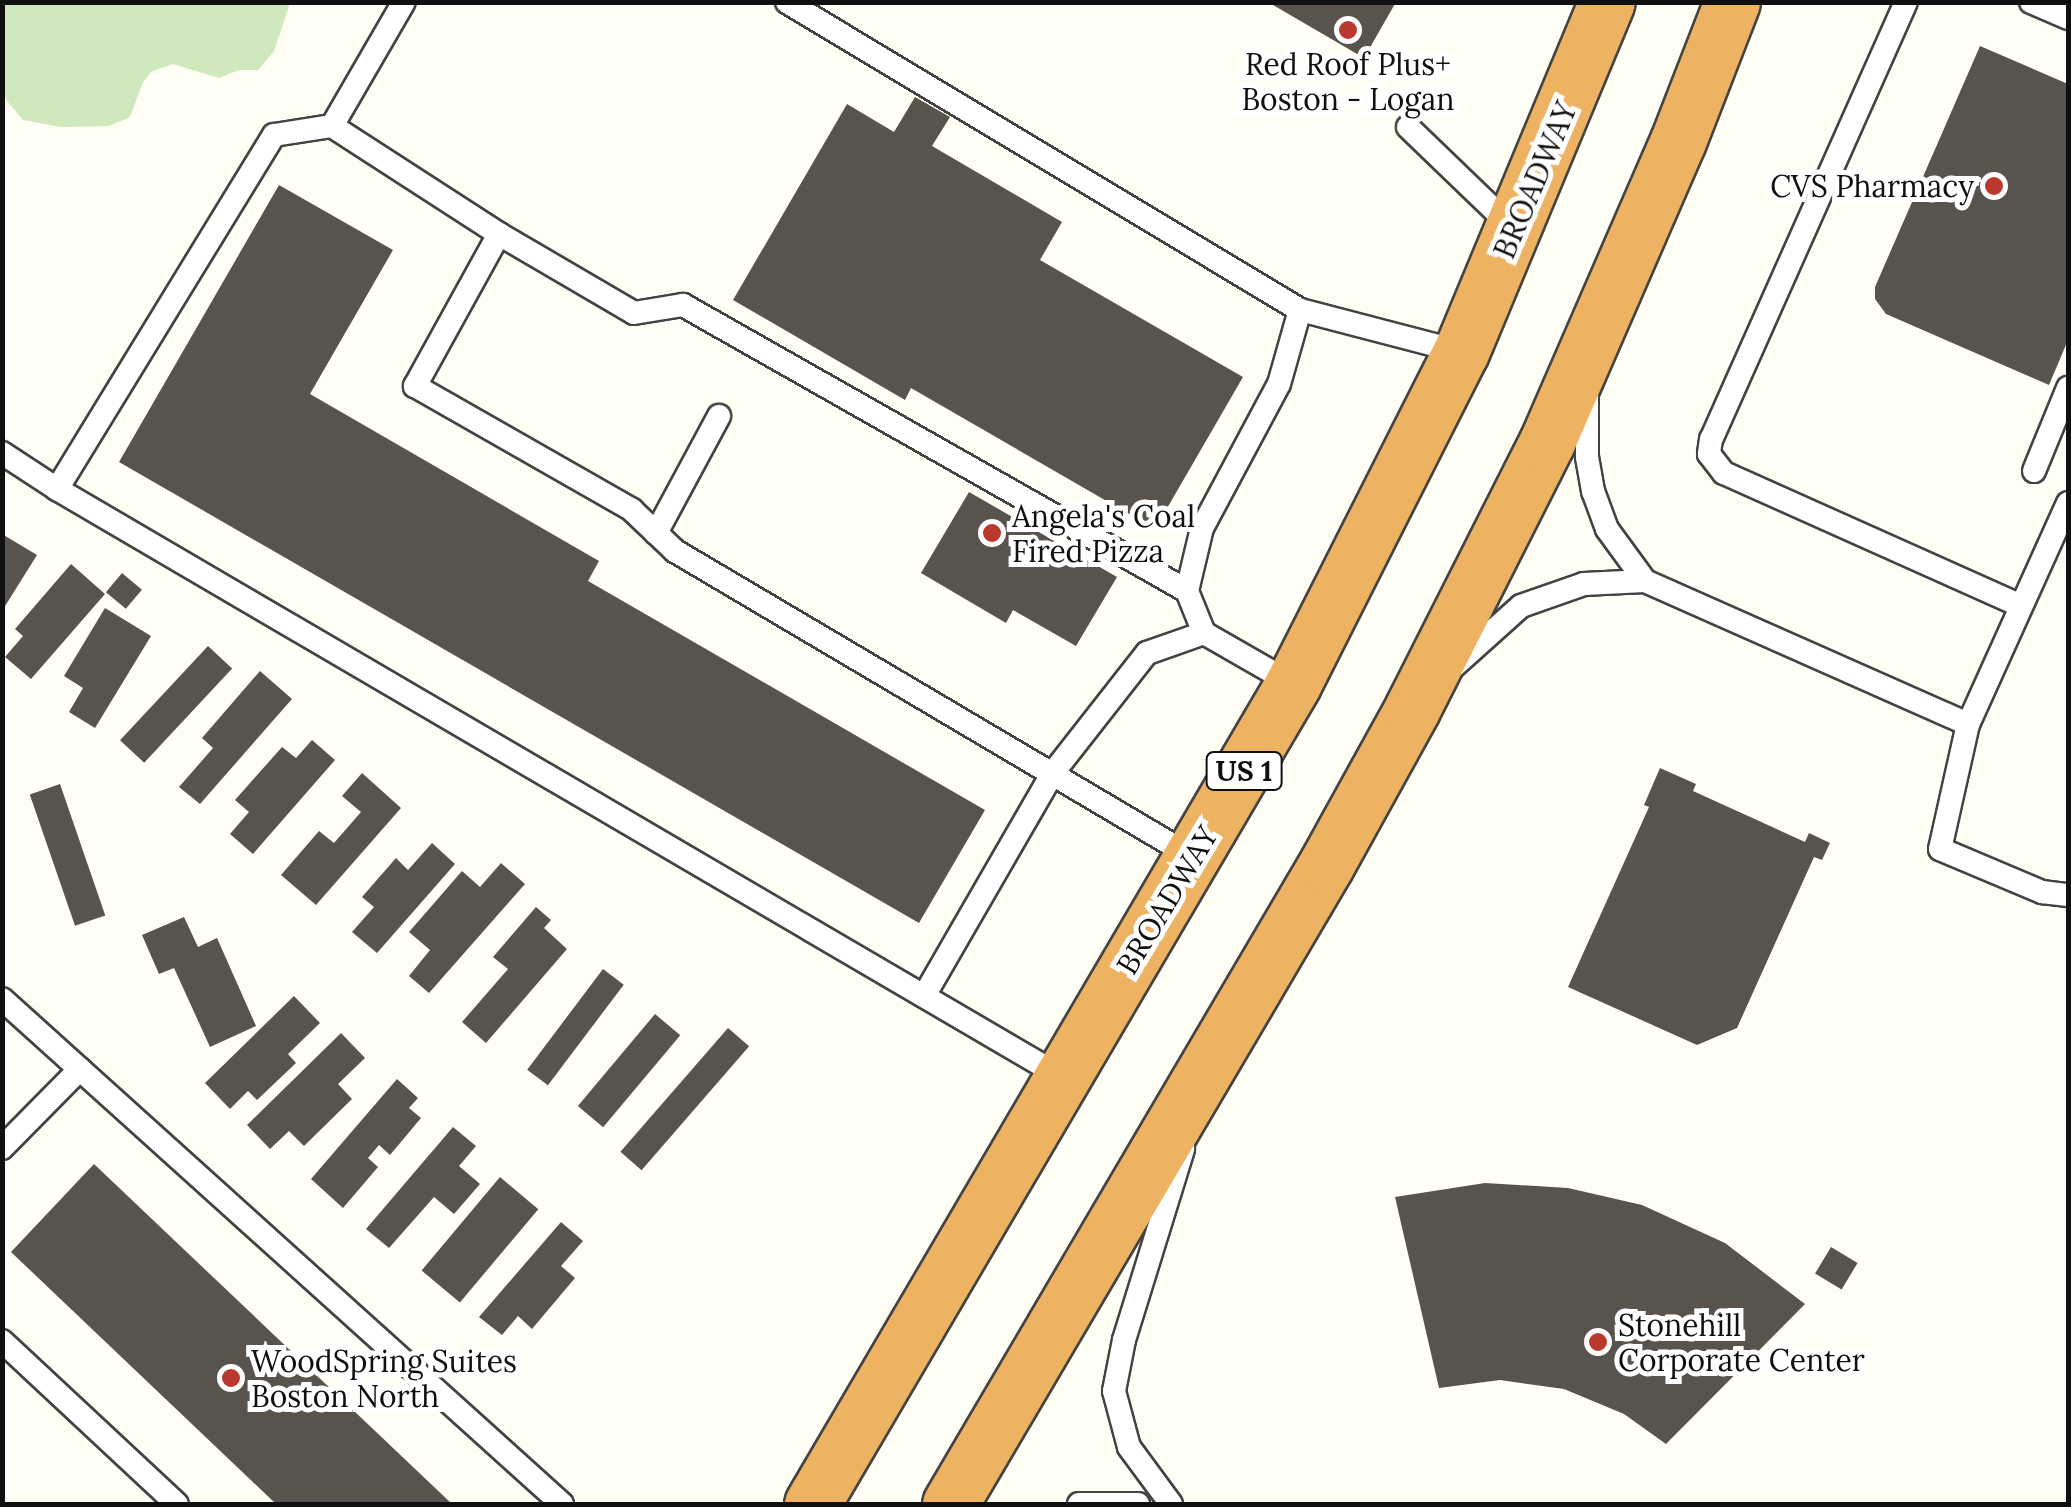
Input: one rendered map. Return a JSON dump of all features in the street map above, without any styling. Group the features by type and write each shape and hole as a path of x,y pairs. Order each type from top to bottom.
{"highway":[{"name":"BROADWAY","path":"812,1504 1293,684 1462,352 1607,2"},
{"path":"950,1504 1412,709 1514,512 1588,351 1732,2"}],"lane":[{"path":"332,126 404,2"},
{"path":"787,2 1300,310 1462,352"},
{"path":"1906,2 1710,444 1716,467 2020,606"},
{"path":"2032,2 2068,18"},
{"path":"57,489 274,136 332,126 499,234 634,312 682,305 1187,591"},
{"path":"1408,128 1515,230"},
{"path":"499,234 415,386 632,510 675,551 1194,858"},
{"path":"1293,684 1204,633 1187,591 1202,528 1279,384 1300,310"},
{"path":"1588,351 1587,456 1592,491 1606,528 1644,581"},
{"path":"2034,471 2068,388"},
{"path":"656,533 719,416"},
{"path":"2,453 57,489 1062,1077"},
{"path":"2068,503 1968,724 1940,849 2042,892 2068,895"},
{"path":"1412,709 1468,652 1522,606 1584,584 1644,581 1968,724"},
{"path":"924,996 1052,774 1147,653 1204,633"},
{"path":"2,999 562,1504"},
{"path":"1171,1504 1129,1447 1118,1411 1115,1375 1212,1055"},
{"path":"2,1148 80,1070"},
{"path":"2,1341 177,1504"},
{"path":"1079,1504 1138,1504"}],"green space":[{"path":"2,3 290,3 274,51 258,70 239,70 219,78 173,64 152,71 143,82 130,117 109,126 61,127 23,120 7,101 2,89"}],"building":[{"name":"Red Roof Plus+ Boston - Logan","path":"1268,2 1396,2 1364,58"},
{"name":"CVS Pharmacy","path":"1980,46 2068,84 2068,340 2049,385 1886,314 1875,299 1875,287"},
{"path":"915,97 950,117 932,146 1062,222 1040,260 1243,377 1155,529 911,388 905,400 733,300 847,104 894,132"},
{"path":"279,185 393,250 310,394 599,561 588,581 985,810 919,923 119,462"},
{"name":"Angela's Coal Fired Pizza","path":"969,492 1117,577 1076,646 1013,610 1006,623 921,573"},
{"path":"2,534 37,555 2,611"},
{"path":"71,564 105,594 31,679 5,657 23,636 15,629"},
{"path":"122,573 142,590 126,609 106,592"},
{"path":"105,608 151,636 95,728 69,712 83,688 64,676"},
{"path":"208,646 232,669 144,763 120,740"},
{"path":"260,671 292,699 200,804 179,787 213,748 202,738"},
{"path":"312,740 335,760 253,854 230,834 249,812 235,800 282,747 296,758"},
{"path":"1660,768 1696,784 1693,791 1805,842 1809,833 1830,843 1822,860 1814,857 1737,1028 1697,1045 1568,987 1649,807 1644,805"},
{"path":"362,773 401,808 316,905 281,875 319,831 334,843 361,812 342,796"},
{"path":"60,784 105,915 75,926 30,794"},
{"path":"432,843 455,864 377,953 352,932 374,907 362,897 396,858 408,870"},
{"path":"501,863 525,884 429,993 409,976 430,950 409,932 462,871 480,887"},
{"path":"536,907 551,920 544,928 567,949 486,1043 462,1022 508,969 493,957"},
{"path":"184,917 198,947 217,938 256,1026 210,1047 174,968 159,974 142,935"},
{"path":"603,969 624,985 548,1085 527,1070"},
{"path":"294,996 320,1023 288,1054 296,1063 257,1100 248,1091 230,1109 205,1083"},
{"path":"655,1014 680,1035 603,1127 578,1106"},
{"path":"728,1028 749,1046 642,1170 620,1152"},
{"path":"341,1033 365,1058 338,1084 352,1099 304,1146 289,1131 270,1149 247,1125"},
{"path":"397,1079 418,1098 409,1108 421,1118 390,1155 379,1145 368,1158 378,1167 343,1208 311,1179"},
{"path":"453,1127 476,1146 459,1166 480,1184 454,1214 434,1197 389,1248 366,1229"},
{"name":"WoodSpring Suites Boston North","path":"94,1164 452,1504 276,1504 11,1252"},
{"path":"500,1177 538,1209 460,1303 422,1270"},
{"name":"Stonehill Corporate Center","path":"1485,1183 1568,1188 1642,1205 1725,1243 1805,1304 1666,1444 1624,1414 1564,1389 1500,1380 1439,1388 1395,1197"},
{"path":"561,1222 583,1241 561,1266 575,1278 532,1329 518,1316 502,1335 479,1317"},
{"path":"1831,1247 1858,1263 1842,1290 1815,1274"}],"place":[{"name":"Red Roof Plus+ Boston - Logan","path":"1348,30"},
{"name":"CVS Pharmacy","path":"1994,186"},
{"name":"Angela's Coal Fired Pizza","path":"992,533"},
{"name":"Stonehill Corporate Center","path":"1598,1342"},
{"name":"WoodSpring Suites Boston North","path":"231,1378"}]}
